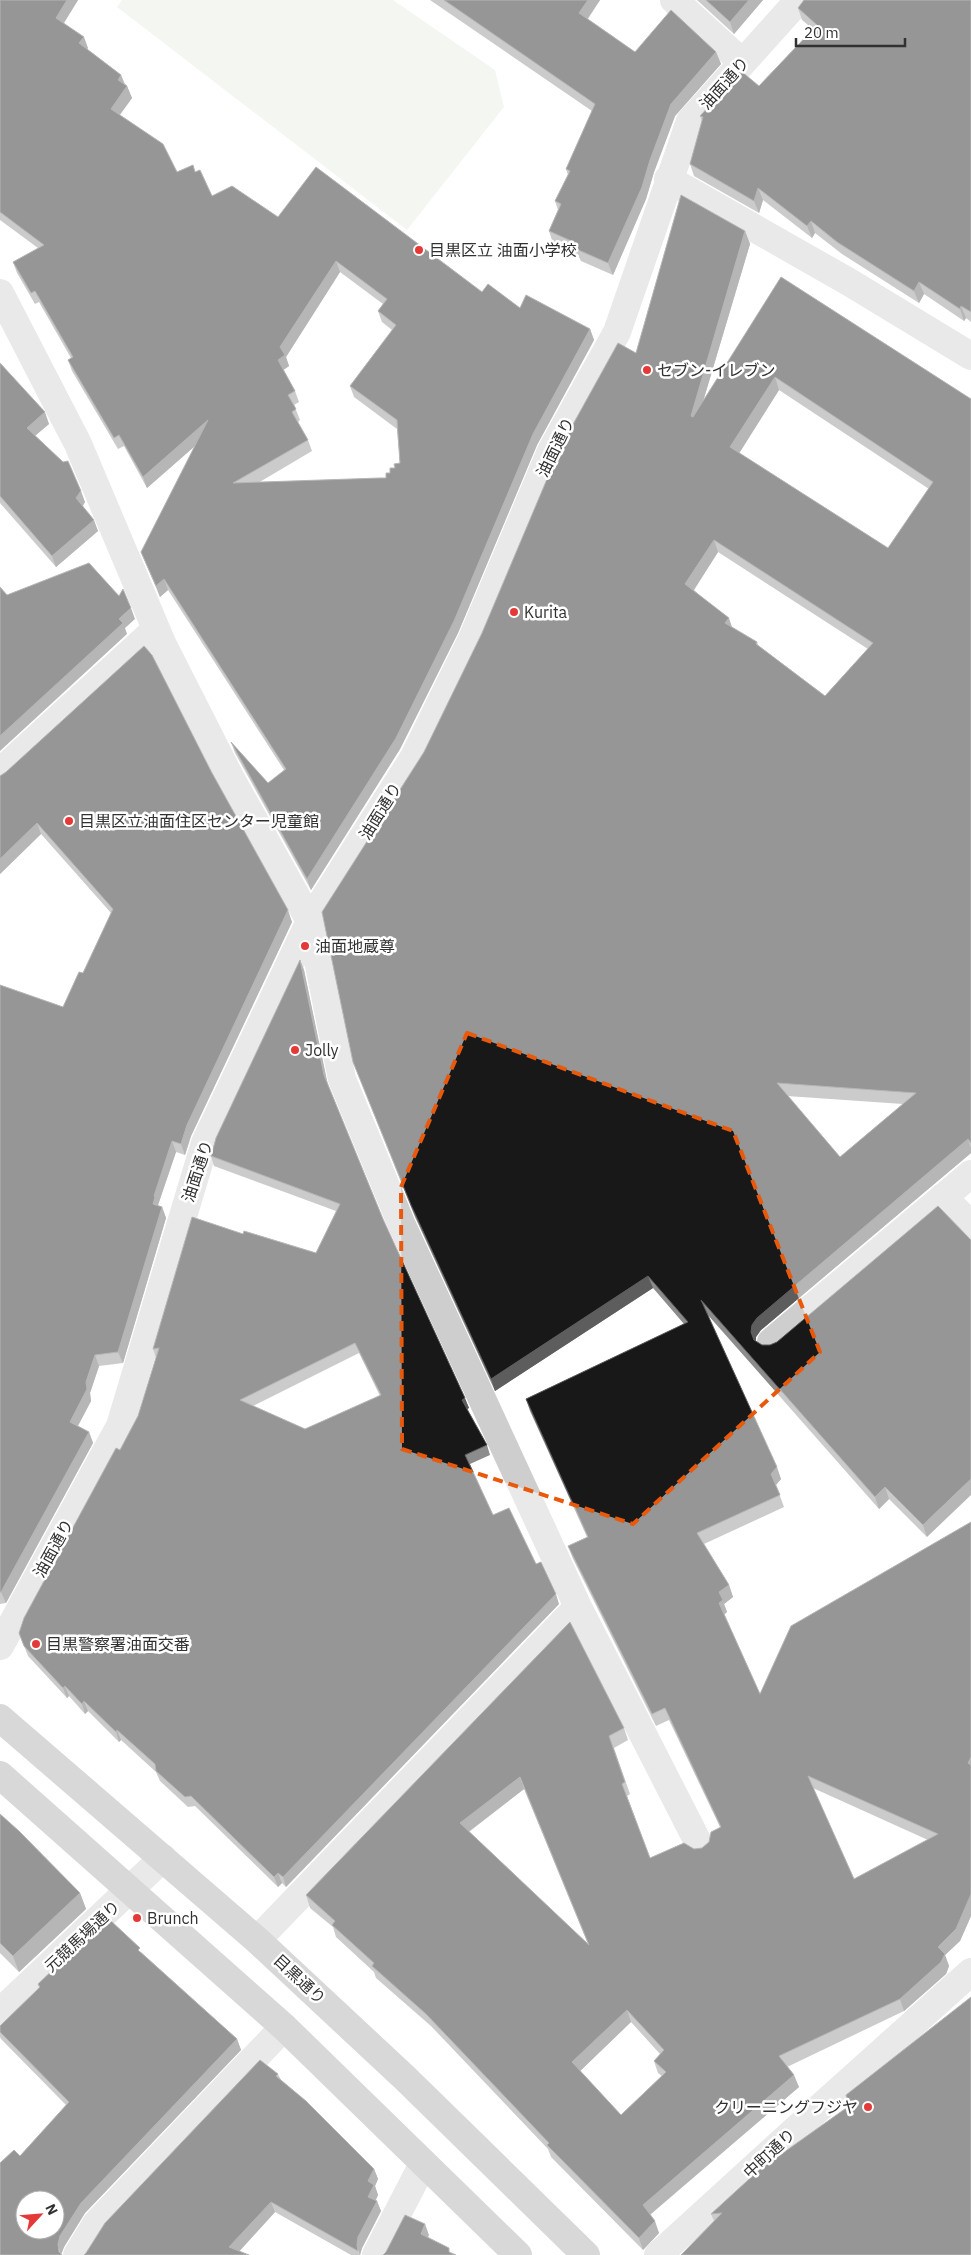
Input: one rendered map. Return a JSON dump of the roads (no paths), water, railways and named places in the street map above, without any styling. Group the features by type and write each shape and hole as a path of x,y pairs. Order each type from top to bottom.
{"main road":[{"name":"目黒通り","path":"0,1718 257,1940 405,2078 586,2255"},
{"path":"0,1775 284,2027 518,2255"}],"street":[{"path":"674,0 742,62"},
{"name":"油面通り","path":"0,1646 120,1426 205,1143 310,921 414,757 472,640 551,451 617,332 668,178 690,121 799,0"},
{"path":"668,178 849,282 971,356"},
{"path":"0,293 78,444 155,630 230,777 310,921 342,1079 401,1222 578,1607 700,1846"},
{"path":"0,772 155,630"},
{"path":"772,1342 971,1174"},
{"path":"944,1197 971,1225"},
{"path":"257,1940 578,1607"},
{"name":"元競馬場通り","path":"0,2012 163,1858"},
{"name":"中町通り","path":"658,2255 826,2101 971,1972"},
{"path":"77,2255 96,2224 284,2027"},
{"path":"376,2255 423,2164"}],"place":[{"name":"目黒区立 油面小学校","path":"419,250"},
{"name":"セブン-イレブン","path":"647,370"},
{"name":"Kurita","path":"514,612"},
{"name":"目黒区立油面住区センター児童館","path":"69,821"},
{"name":"油面地蔵尊","path":"305,946"},
{"name":"Jolly","path":"295,1050"},
{"name":"目黒警察署油面交番","path":"36,1644"},
{"name":"Brunch","path":"137,1918"},
{"name":"クリーニングフジヤ","path":"868,2107"}]}
